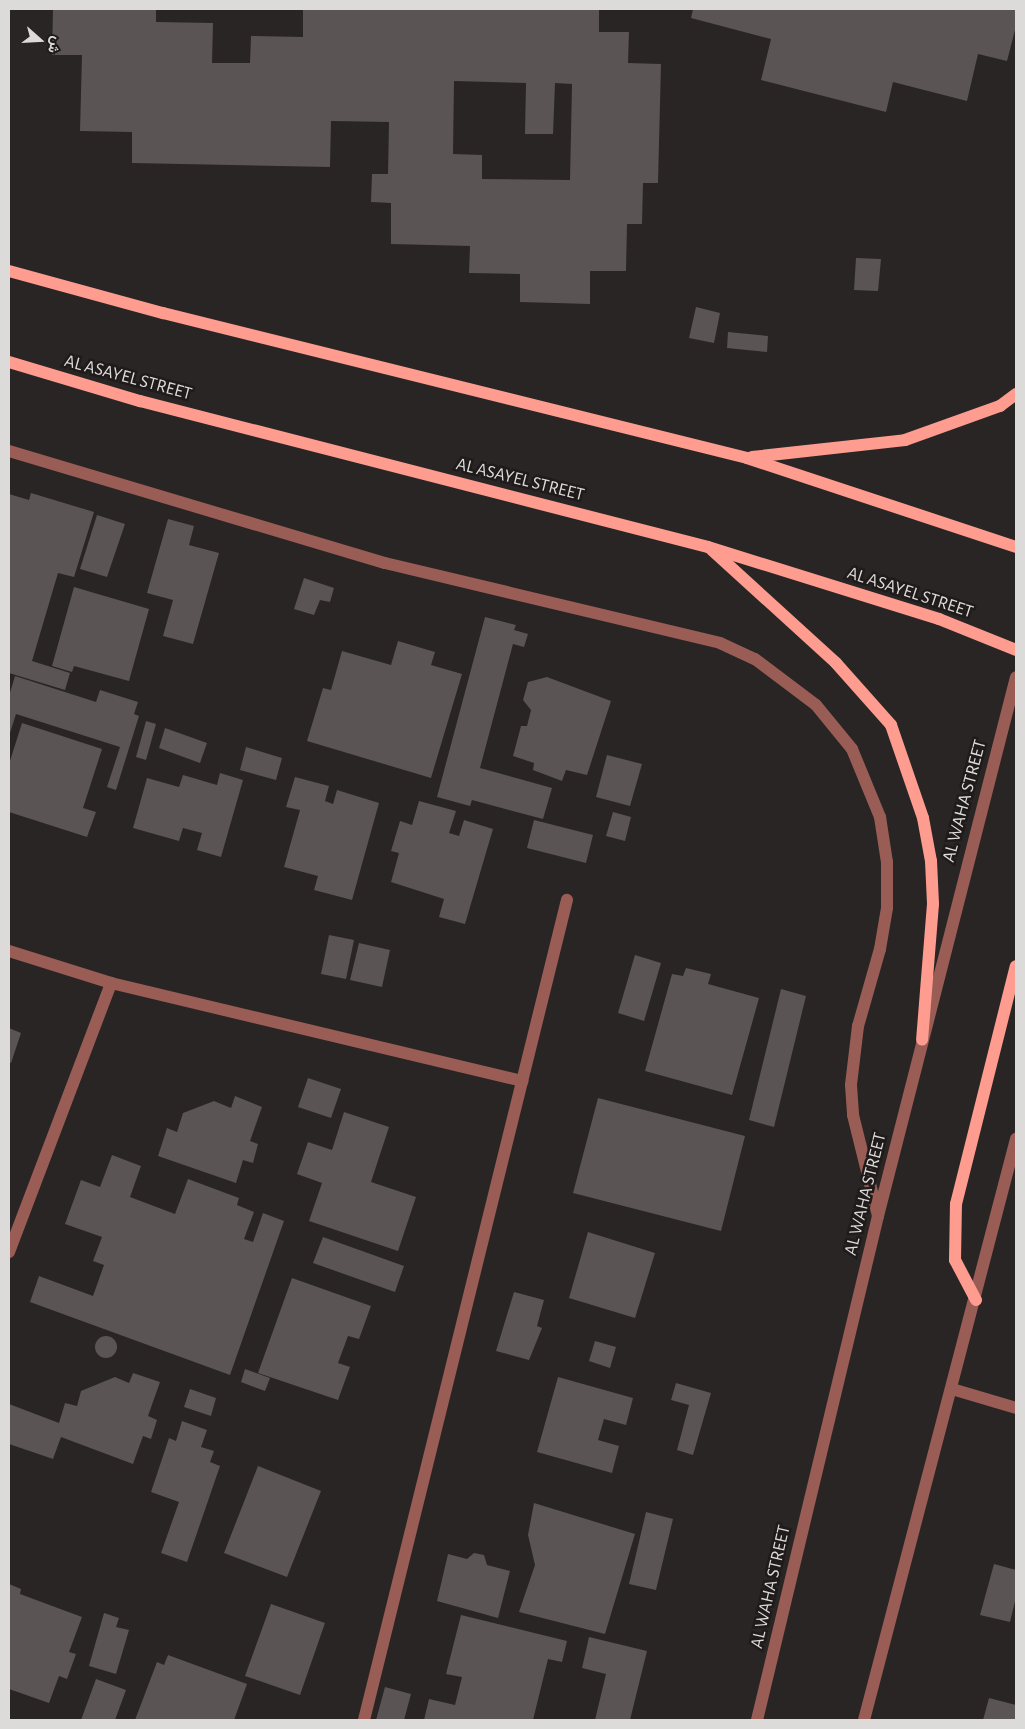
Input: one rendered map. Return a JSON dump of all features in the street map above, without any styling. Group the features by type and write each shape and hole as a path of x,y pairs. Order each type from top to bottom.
{"main road":[{"path":"9,271 747,458 1016,547"},
{"name":"AL ASAYEL STREET","path":"9,362 140,401 708,547 939,619 1016,650"},
{"path":"747,458 905,440 1000,406 1016,394"},
{"path":"708,547 836,663 891,725 923,818 932,860 933,904 922,1040"},
{"path":"976,1300 955,1260 956,1204 1016,966"}],"street":[{"path":"9,451 385,563 720,643 763,664 816,705 852,749 880,817 887,862 887,908 880,949 858,1026 851,1085 854,1115 878,1216"},
{"name":"AL WAHA STREET","path":"757,1720 878,1216 1016,677"},
{"path":"364,1720 567,900"},
{"path":"9,951 111,983 523,1081"},
{"path":"9,1252 111,983"},
{"path":"864,1720 976,1300 1016,1139"},
{"path":"952,1389 1016,1408"}],"building":[{"path":"53,9 156,9 156,22 213,23 212,63 250,63 251,36 303,37 303,9 599,9 599,32 629,32 628,63 661,64 658,183 643,183 642,224 627,224 626,271 590,271 590,304 520,302 520,274 469,273 470,246 391,244 391,203 371,202 372,174 388,174 389,122 331,121 330,167 132,163 132,132 80,131 82,55 52,55","holes":["454,81 526,83 525,134 553,134 555,83 572,84 570,180 482,179 482,155 453,154"]},
{"path":"693,9 1016,9 1016,26 1007,61 978,54 967,101 893,82 886,112 761,80 771,39 691,18"},
{"path":"856,258 881,259 878,291 854,290"},
{"path":"696,307 720,313 714,343 689,338"},
{"path":"728,332 768,336 767,352 727,348"},
{"path":"31,493 94,512 74,577 58,573 32,661 70,673 65,690 9,673 9,494 29,500"},
{"path":"97,515 125,524 107,577 80,569"},
{"path":"168,519 194,526 189,545 219,553 193,644 163,636 173,600 147,593"},
{"path":"304,578 334,588 330,602 320,600 314,615 294,609"},
{"path":"74,587 149,609 129,681 74,666 72,672 52,666"},
{"path":"485,617 516,625 514,630 528,634 524,647 513,644 480,768 552,788 543,819 472,800 470,806 437,797"},
{"path":"398,641 435,652 431,665 462,674 431,778 307,741 323,688 331,690 342,651 391,665"},
{"path":"15,676 96,702 100,690 138,702 134,714 139,716 116,790 107,787 120,747 16,714 9,736 9,696"},
{"path":"547,677 611,701 587,775 566,770 562,781 533,770 534,763 513,756 521,726 527,726 531,710 523,700 528,682"},
{"path":"146,721 156,724 146,760 136,757"},
{"path":"22,723 102,749 83,808 96,812 87,837 9,812 9,764"},
{"path":"165,728 207,743 200,763 159,748"},
{"path":"246,747 282,758 276,780 240,770"},
{"path":"607,755 642,764 630,806 596,797"},
{"path":"220,773 243,780 221,857 197,850 202,833 183,828 179,841 133,828 147,778 179,787 183,775 217,785"},
{"path":"295,777 329,786 325,801 333,804 337,790 379,803 352,900 314,890 318,876 284,867 300,810 286,807"},
{"path":"419,801 456,811 449,833 459,836 464,820 493,829 465,924 439,917 444,899 391,882 399,853 391,851 400,821 412,825"},
{"path":"613,812 631,817 625,841 606,836"},
{"path":"534,820 593,835 586,863 527,848"},
{"path":"329,935 354,940 346,979 321,974"},
{"path":"359,943 390,950 382,987 350,980"},
{"path":"635,955 661,963 644,1021 618,1013"},
{"path":"686,968 711,974 708,984 759,998 732,1095 645,1071 672,974 683,976"},
{"path":"781,989 806,996 774,1127 749,1120"},
{"path":"9,1028 21,1033 11,1063 9,1062"},
{"path":"308,1078 341,1089 331,1118 298,1107"},
{"path":"235,1096 262,1107 250,1141 258,1144 253,1163 243,1160 236,1183 158,1156 167,1128 177,1132 183,1113 214,1101 231,1108"},
{"path":"598,1098 745,1136 721,1231 573,1193"},
{"path":"344,1112 389,1127 371,1182 416,1197 398,1251 309,1221 322,1183 297,1174 308,1142 332,1150"},
{"path":"112,1155 141,1166 130,1197 175,1214 188,1179 239,1198 237,1205 254,1212 244,1239 253,1242 263,1213 284,1221 230,1375 30,1302 39,1276 93,1296 104,1265 93,1261 102,1237 65,1224 81,1180 100,1187"},
{"path":"588,1232 655,1253 635,1318 569,1298"},
{"path":"323,1237 404,1266 395,1292 313,1263"},
{"path":"292,1278 371,1306 359,1339 348,1336 338,1363 350,1367 338,1400 258,1373"},
{"path":"514,1292 544,1300 537,1326 542,1328 529,1360 496,1351"},
{"path":"102,1336 110,1336 117,1343 117,1351 110,1358 102,1358 95,1351 95,1343"},
{"path":"595,1341 616,1347 610,1368 589,1361"},
{"path":"245,1369 270,1378 265,1391 241,1382"},
{"path":"133,1373 160,1382 148,1416 157,1420 151,1439 143,1436 133,1464 61,1437 53,1459 9,1444 9,1404 59,1423 65,1403 77,1406 81,1391 115,1377 129,1383"},
{"path":"558,1377 633,1398 626,1425 604,1419 598,1440 619,1446 612,1473 537,1452"},
{"path":"676,1383 711,1393 693,1455 677,1450 689,1405 671,1400"},
{"path":"190,1389 216,1398 211,1416 184,1407"},
{"path":"182,1421 207,1430 201,1447 214,1451 210,1462 220,1466 187,1562 161,1553 179,1502 151,1492 169,1438 176,1441"},
{"path":"258,1466 321,1491 287,1577 224,1553"},
{"path":"534,1503 635,1534 605,1634 519,1612 535,1565 528,1535"},
{"path":"646,1512 673,1519 656,1590 629,1584"},
{"path":"474,1553 484,1555 487,1565 510,1571 498,1618 437,1601 448,1554 467,1559"},
{"path":"994,1564 1016,1570 1016,1597 1010,1622 980,1615"},
{"path":"9,1584 21,1589 20,1594 82,1617 69,1652 76,1654 67,1679 59,1676 49,1703 9,1689"},
{"path":"271,1604 325,1623 300,1695 245,1676"},
{"path":"104,1613 119,1618 116,1627 129,1630 116,1674 89,1666"},
{"path":"461,1615 567,1641 562,1662 548,1659 533,1720 424,1720 429,1699 455,1705 462,1677 446,1674"},
{"path":"589,1637 647,1651 630,1720 595,1720 606,1674 582,1668"},
{"path":"168,1655 247,1684 234,1720 135,1720 157,1662 164,1665"},
{"path":"96,1679 126,1690 115,1720 81,1720"},
{"path":"385,1687 411,1694 404,1720 376,1720"},
{"path":"989,1698 1016,1705 1016,1720 983,1720"}]}
